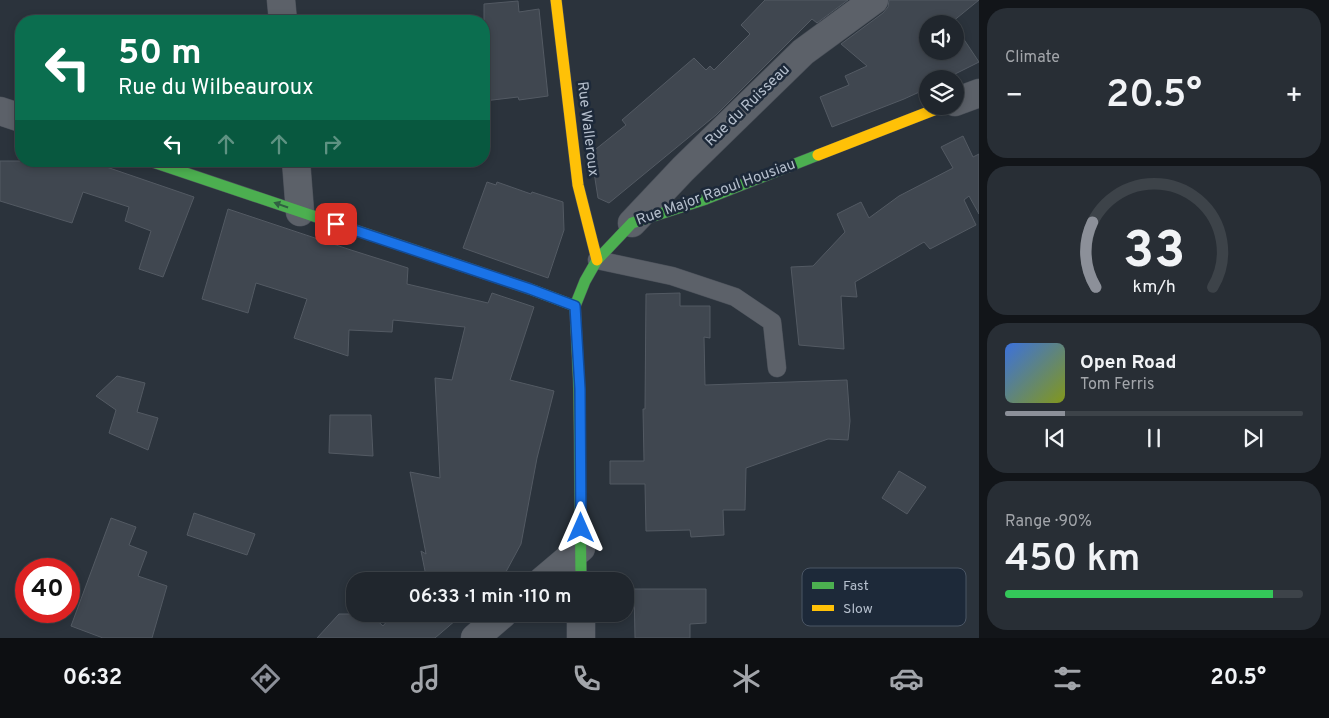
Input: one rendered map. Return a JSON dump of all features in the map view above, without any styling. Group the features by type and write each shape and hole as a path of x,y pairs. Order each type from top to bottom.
{"street":[{"path":"281,0 282,15"},
{"name":"Rue Walleroux","path":"556,0 578,185 597,260"},
{"name":"Rue du Ruisseau","path":"632,223 683,169 803,52 874,0"},
{"path":"964,99 979,93"},
{"path":"0,111 15,116"},
{"name":"Rue Major Raoul Housiau","path":"581,572 580,389 575,306 585,281 597,260 632,223 706,199 921,115"},
{"path":"168,167 530,289 575,306"},
{"path":"296,167 300,212"},
{"path":"553,572 581,548"},
{"path":"475,638 494,622"},
{"path":"581,622 582,638"}],"lane":[{"path":"597,260 672,276 735,297 772,322 777,368"}],"building":[{"path":"765,0 848,0 817,23 812,19 716,115 609,203 598,198 591,153 626,125 622,120 694,58 706,70 710,66 714,70 750,34 741,25"},
{"path":"889,0 979,0 961,15 919,15 919,60 964,60 964,40 979,62 963,70 919,70 919,92 832,127 820,97 849,85 845,76 867,66 841,44 883,13 888,7"},
{"path":"518,1 519,12 539,9 548,96 519,100 518,97 490,100 490,15 484,15 484,4"},
{"path":"963,136 973,157 979,154 979,214 969,196 964,200 976,225 930,249 924,242 855,282 857,297 841,296 844,349 799,345 791,267 813,266 845,232 837,214 861,202 869,218 899,196 953,168 941,147"},
{"path":"0,161 15,161 15,167 106,167 194,197 163,277 139,269 151,231 125,221 129,207 83,192 72,223 0,201"},
{"path":"487,182 496,185 497,182 531,194 532,192 563,202 564,230 548,278 463,248"},
{"path":"228,209 408,268 407,284 488,303 492,293 534,307 510,380 554,391 537,458 521,544 506,572 425,572 421,551 426,554 410,472 440,478 435,378 452,380 465,327 393,320 392,332 349,330 348,356 294,338 307,299 256,283 248,313 202,299"},
{"path":"680,293 680,306 710,306 710,338 704,337 705,385 847,380 850,421 848,440 828,439 746,468 745,510 723,510 724,535 691,537 690,530 646,531 645,484 610,484 610,461 644,461 643,409 645,409 646,294"},
{"path":"117,376 145,383 137,412 158,418 148,450 109,433 116,410 96,396"},
{"path":"330,415 371,415 373,456 329,453"},
{"path":"899,471 926,487 907,514 882,498"},
{"path":"194,513 255,534 247,555 187,535"},
{"path":"111,518 136,527 129,545 147,552 138,576 167,586 152,638 103,638 71,626 72,623 80,623 80,602"},
{"path":"634,589 706,589 706,623 690,624 690,638 635,638"},
{"path":"339,614 346,614 346,622 379,622 383,626 386,622 454,622 435,638 317,638"}],"traffic: fast":[{"path":"581,572 579,389 575,306 585,281 597,260 632,223 706,199 818,155"},
{"path":"168,167 530,289 575,306"}],"traffic: slow":[{"path":"556,0 578,185 597,260"},
{"path":"818,155 921,115"}],"route":[{"path":"336,224 575,306 580,389 581,528"}]}
